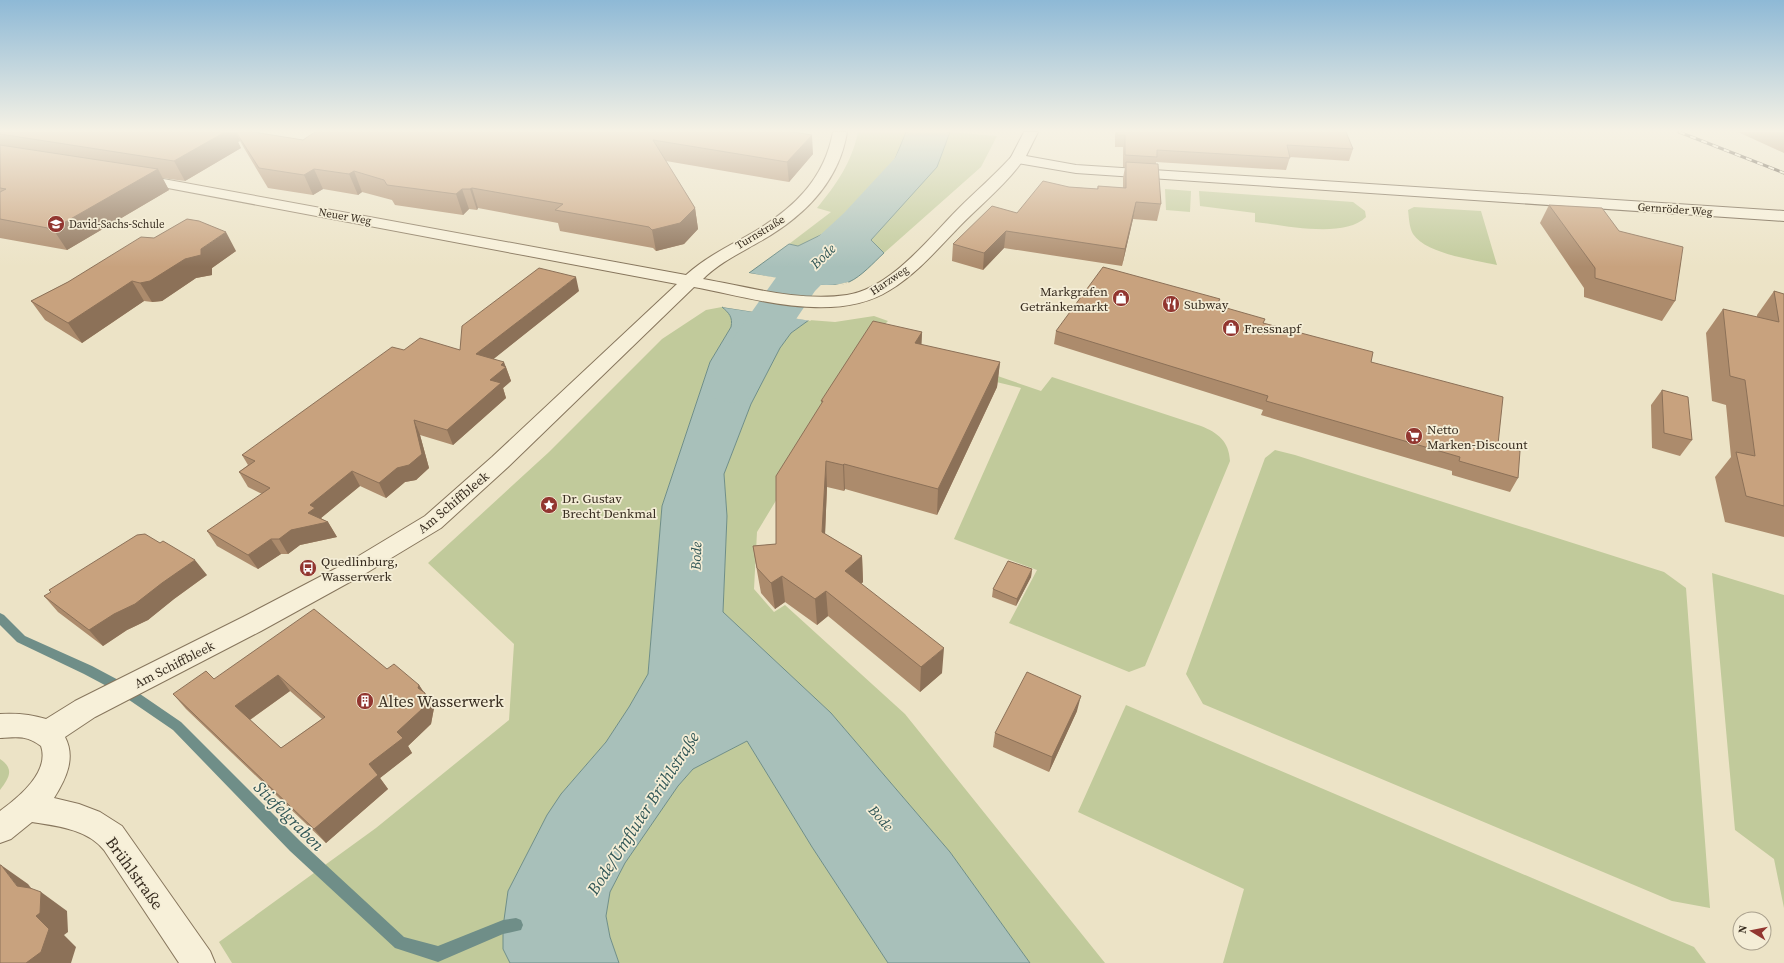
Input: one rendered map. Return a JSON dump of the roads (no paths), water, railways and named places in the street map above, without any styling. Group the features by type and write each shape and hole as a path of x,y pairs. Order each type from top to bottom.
{"street":[{"name":"Neuer Weg","path":"129,177 690,281"},
{"name":"Turnstraße","path":"690,281 718,257 768,230 784,219 807,198 824,177"},
{"name":"Harzweg","path":"690,281 736,290 809,301 838,302 858,298 882,287 926,253 1000,177"},
{"name":"Gernröder Weg","path":"1184,177 1784,216"},
{"name":"Am Schiffbleek","path":"48,733 85,709 252,624 360,566 433,522 511,451 690,281"},
{"path":"0,726 21,724 41,729 48,733 56,747 55,765 45,786 27,807 0,829"},
{"name":"Brühlstraße","path":"27,807 58,812 87,821 109,834 120,847 198,963"}],"water":[{"path":"882,177 928,177 871,240 884,253 867,269 849,282 839,285 813,285 785,281 749,273 789,244 798,246 843,224 869,195"},
{"name":"Bode/Umfluter Brühlstraße","path":"722,307 809,320 791,333 780,348 751,404 724,474 727,516 723,612 831,713 950,852 1030,963 888,963 812,847 747,741 693,769 678,786 625,863 610,892 606,916 610,937 619,963 510,963 503,949 503,927 508,891 547,815 561,794 606,742 648,674 662,506 710,362 731,327 730,316"}],"waterway":[{"name":"Bode","path":"732,386 761,334 797,282 859,222 899,177"},
{"name":"Stiefelgraben","path":"0,618 21,639 88,670 120,687 177,726 295,846 400,943 438,954 503,927 516,925"}],"place":[{"name":"David-Sachs-Schule","path":"56,224"},
{"name":"Markgrafen Getränkemarkt","path":"1121,298"},
{"name":"Subway","path":"1171,304"},
{"name":"Fressnapf","path":"1231,328"},
{"name":"Netto Marken-Discount","path":"1414,436"},
{"name":"Dr. Gustav Brecht Denkmal","path":"549,505"},
{"name":"Quedlinburg, Wasserwerk","path":"308,568"},
{"name":"Altes Wasserwerk","path":"365,701"}]}
